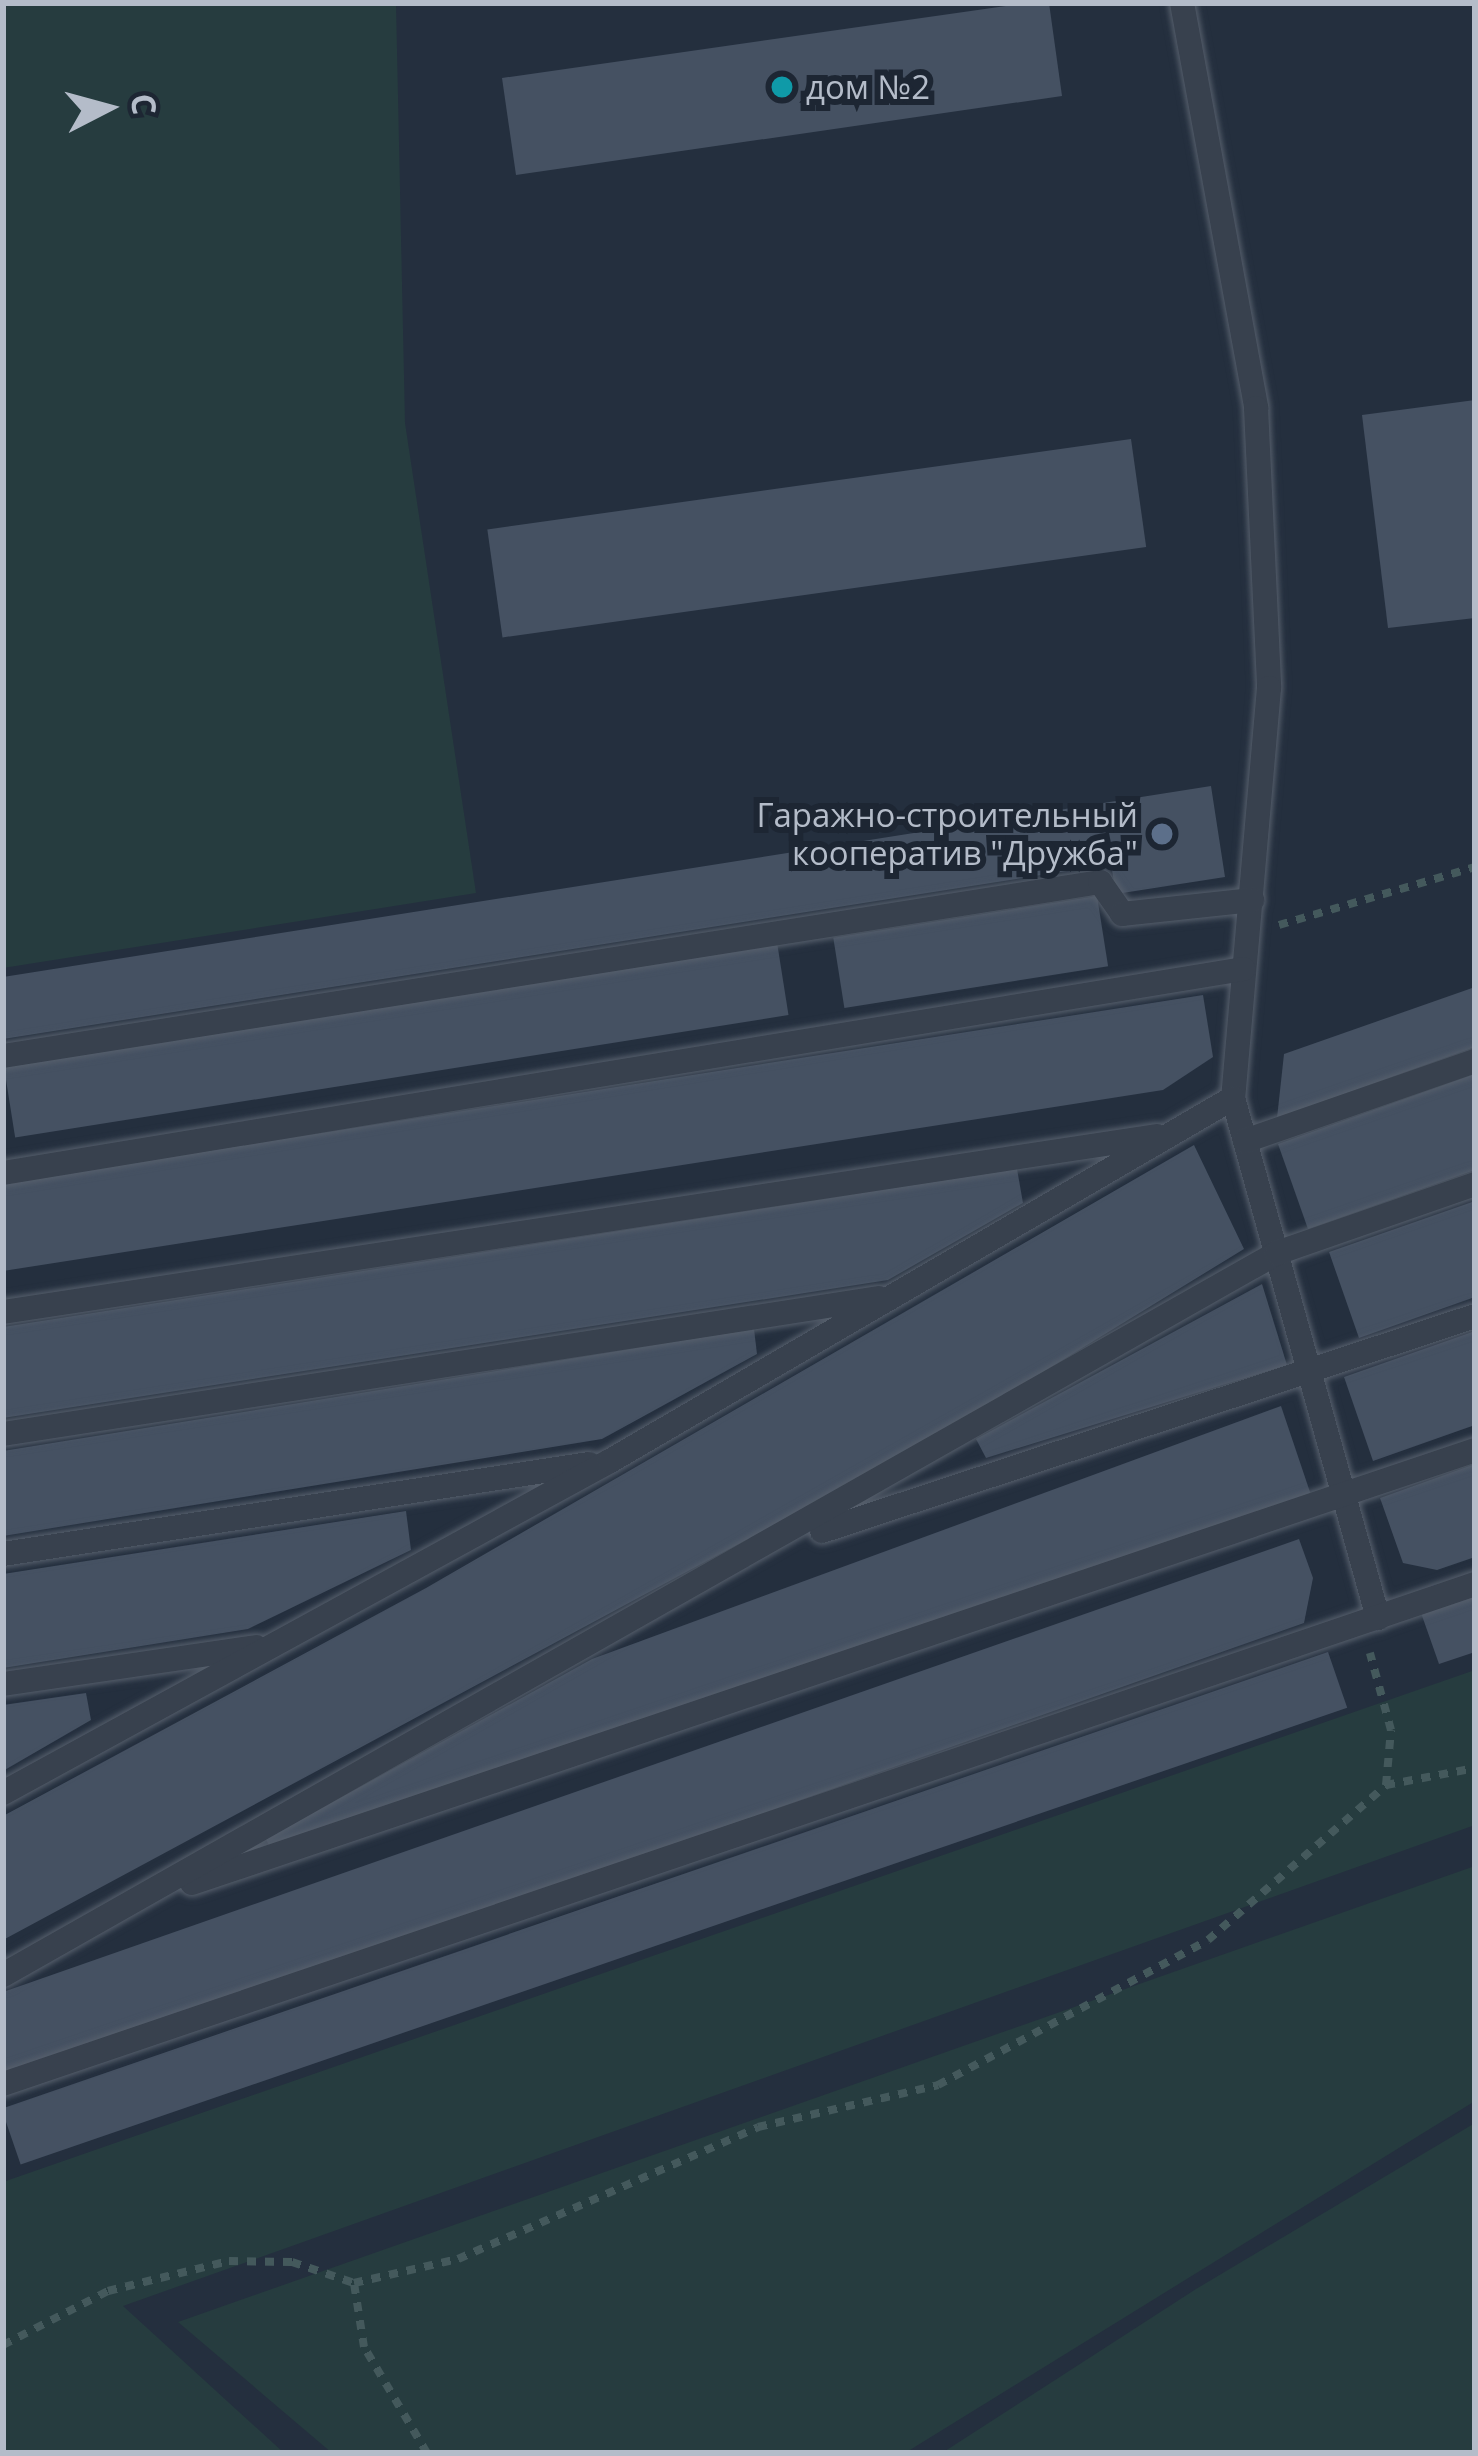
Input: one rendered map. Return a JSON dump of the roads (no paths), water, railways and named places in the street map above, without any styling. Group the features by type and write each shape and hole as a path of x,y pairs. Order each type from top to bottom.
{"lane":[{"path":"1181,3 1256,408 1269,688 1233,1098 1342,1497 1370,1621"},
{"path":"3,1056 1100,882 1122,914 1252,900"},
{"path":"3,1173 1243,969"},
{"path":"1245,1141 1475,1060"},
{"path":"3,1793 610,1461 1233,1098"},
{"path":"3,1312 1171,1134"},
{"path":"3,1975 774,1546 1277,1253 1475,1184"},
{"path":"3,1434 892,1296"},
{"path":"774,1546 1475,1316"},
{"path":"133,1903 1475,1450"},
{"path":"3,1554 610,1461"},
{"path":"3,2084 1475,1584"},
{"path":"3,1684 275,1644"}],"place":[{"name":"дом №2","path":"782,87"},
{"name":"Гаражно-строительный кооператив \"Дружба\"","path":"1162,834"}]}
